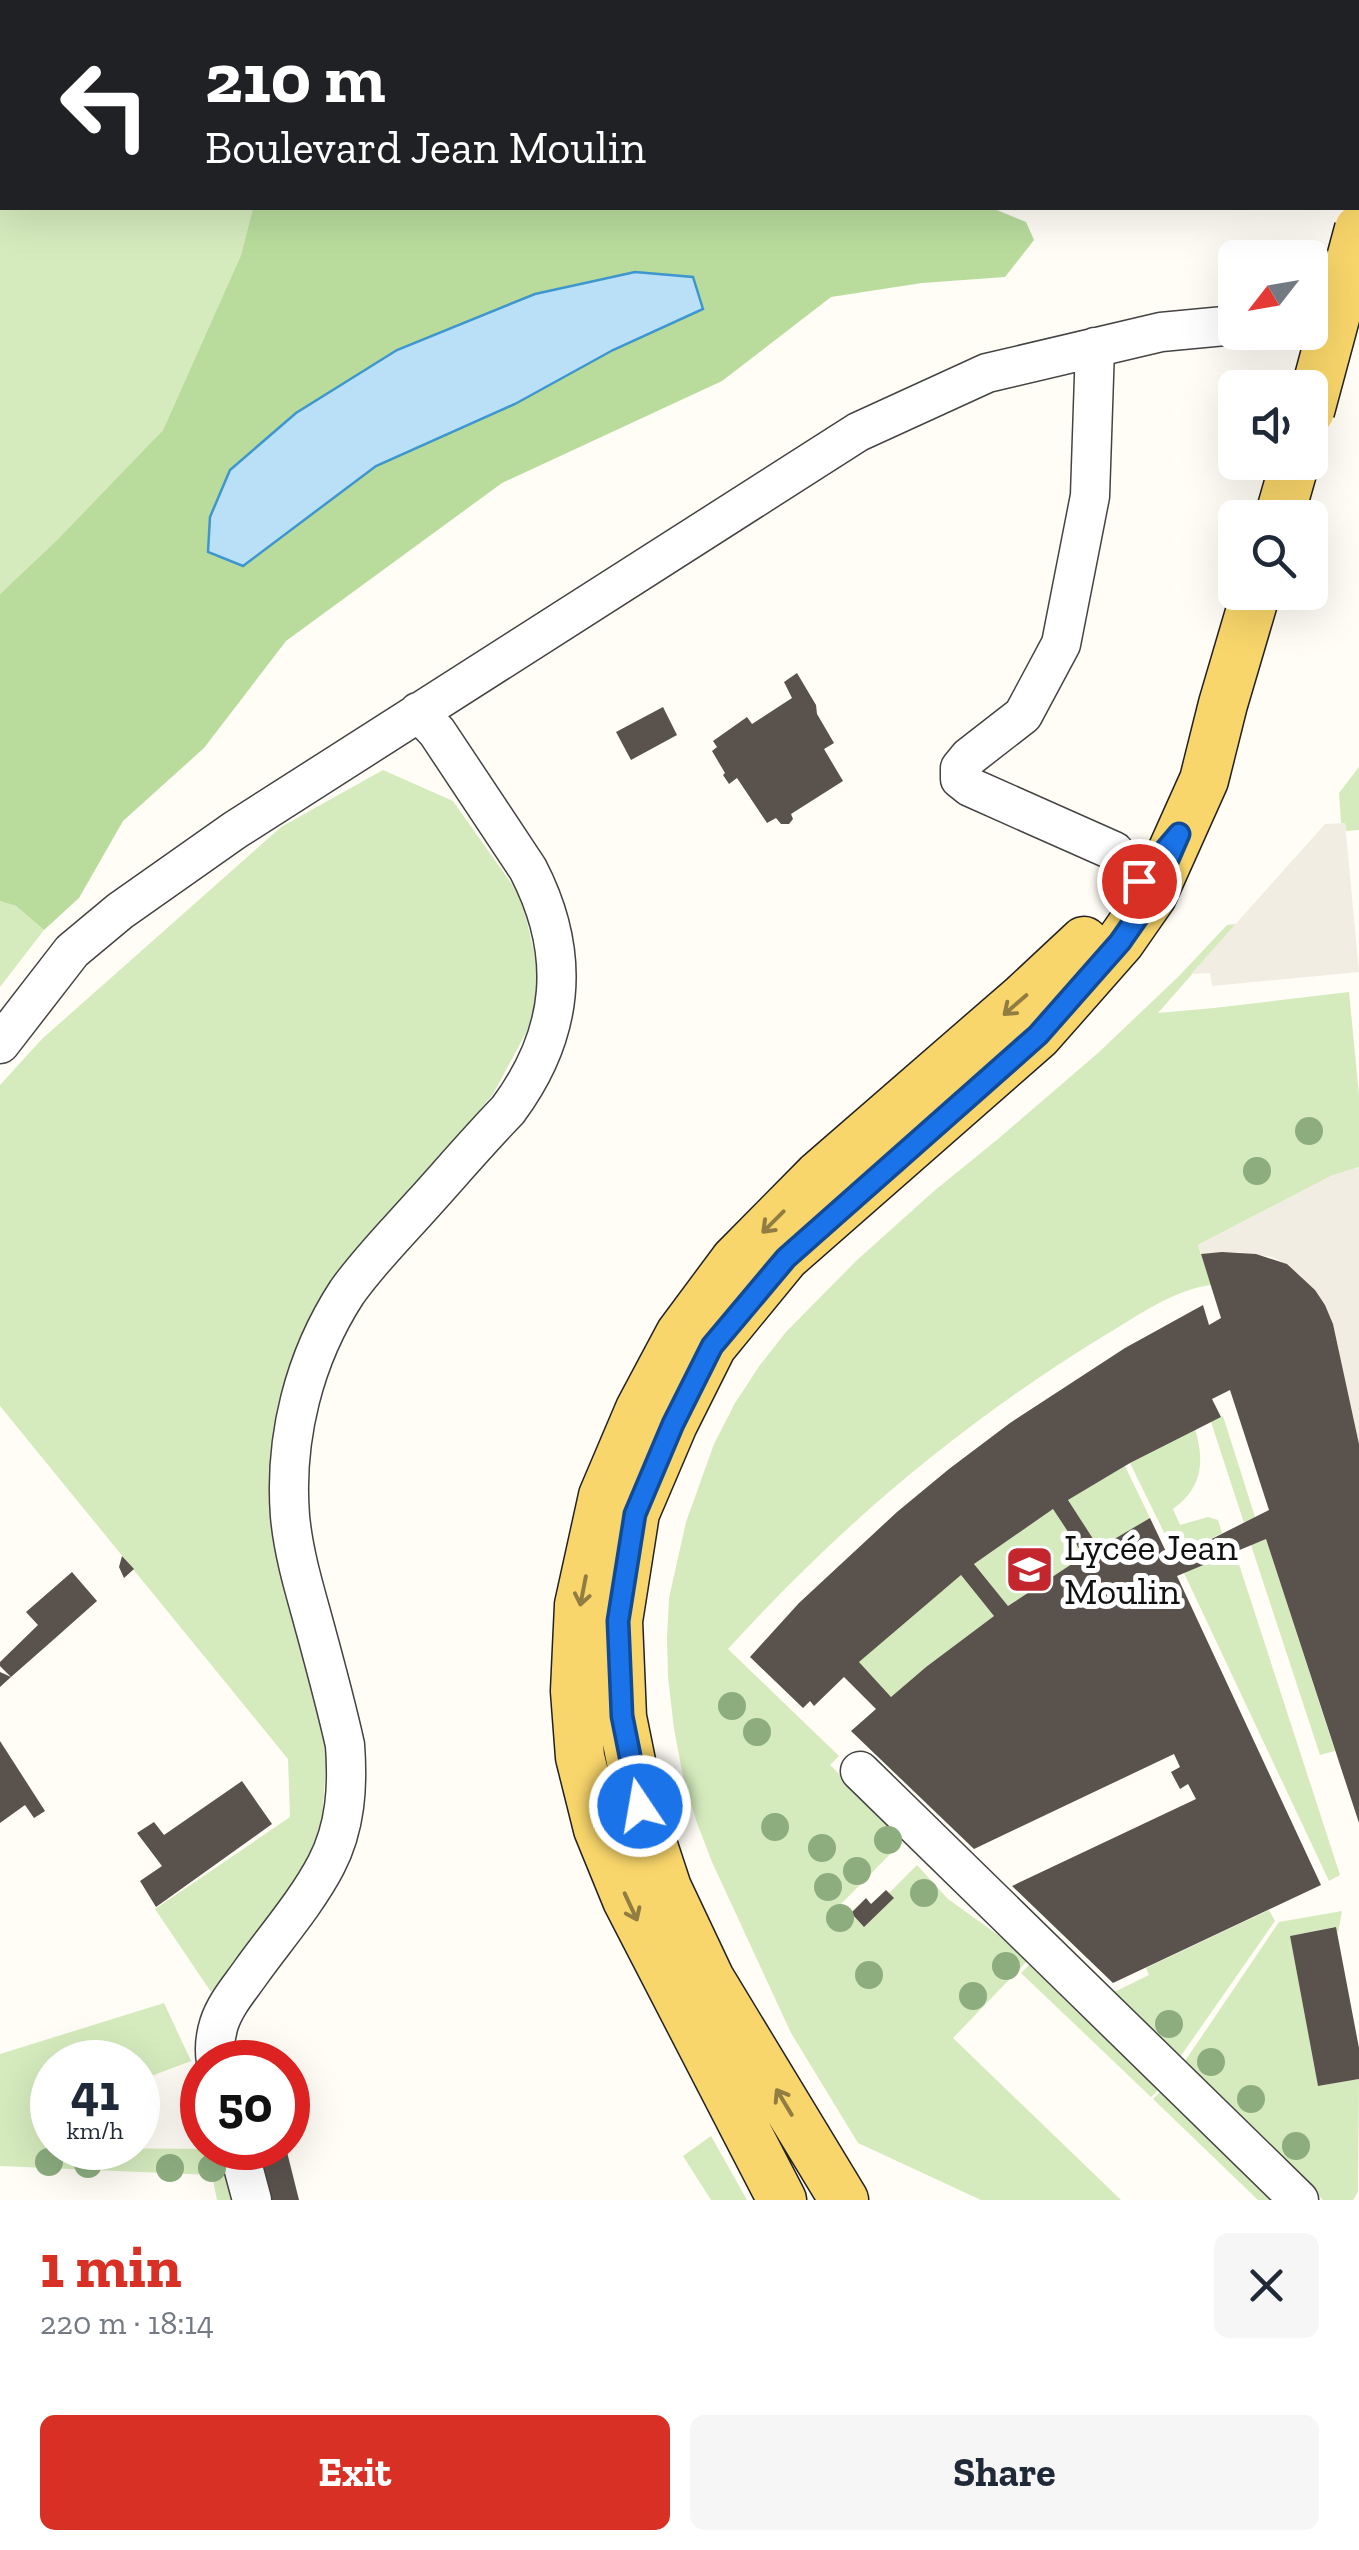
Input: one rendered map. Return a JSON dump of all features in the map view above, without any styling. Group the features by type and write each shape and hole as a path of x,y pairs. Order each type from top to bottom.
{"main road":[{"path":"1321,370 1359,229"},
{"path":"844,2200 710,1979 667,1888 640,1806 622,1716 618,1621 635,1514 712,1346 786,1258 1038,1035 1120,942 1152,896 1204,780 1251,610"},
{"path":"782,2200 628,1900 598,1829 580,1757 575,1690 579,1605 603,1496 640,1408 680,1334 735,1260 819,1175 1104,922 1179,834"}],"street":[{"path":"1328,320 1359,318"},
{"path":"0,1044 72,951 120,910 234,830 858,432 987,373 1161,332 1218,327"},
{"path":"1095,347 1090,496 1061,644 1023,715 968,757 960,768 960,779 970,787 1114,851 1139,881"},
{"path":"215,2040 226,2009 313,1886 333,1848 345,1806 345,1745 296,1559 290,1518 288,1476 300,1396 328,1325 370,1261 526,1086 545,1046 556,1002 555,944 540,892 437,732 418,712"},
{"path":"860,1771 1299,2200"},
{"path":"244,2170 252,2200"}],"green space":[{"path":"0,210 252,210 241,255 163,430 0,594"},
{"path":"252,210 997,210 1026,222 1034,240 1005,277 922,283 831,297 722,381 502,483 286,641 204,748 123,821 79,898 44,930 16,906 0,901 0,594 163,430 241,255","holes":["693,277 702,309 613,350 515,404 376,466 243,566 296,413 397,350 535,294"]},
{"path":"1359,767 1359,830 1346,831 1345,823 1341,823 1339,793"},
{"path":"383,770 453,801 521,897 541,981 528,1029 493,1094 325,1297 279,1547 327,1752 321,1834 294,1885 211,1992 155,1909 290,1817 288,1759 0,1406 0,1085 42,1039 281,827"},
{"path":"0,901 16,906 44,930 0,987"},
{"path":"1236,924 1158,1013 1349,992 1359,1095 1359,1167 1331,1176 1198,1245 1211,1285 1182,1292 1141,1313 999,1405 858,1519 728,1649 839,1756 830,1765 893,1826 902,1842 841,1904 863,1926 893,1898 889,1893 917,1865 948,1899 1030,1958 953,2038 1121,2200 981,2200 858,2143 791,2033 712,1862 684,1781 668,1677 669,1598 686,1522 714,1444 735,1403 786,1332 856,1261 1098,1053 1227,925"},
{"path":"1223,1416 1255,1517 1244,1523 1211,1422"},
{"path":"1195,1429 1199,1474 1190,1492 1173,1509 1180,1525 1208,1517 1218,1520 1222,1533 1176,1557 1130,1463"},
{"path":"1125,1466 1150,1518 1099,1548 1068,1500"},
{"path":"1053,1509 1084,1556 1008,1606 974,1564"},
{"path":"1266,1539 1335,1751 1320,1755 1251,1545"},
{"path":"1235,1552 1340,1875 1329,1881 1184,1573"},
{"path":"961,1575 994,1616 891,1697 859,1662"},
{"path":"1269,1910 1275,1921 1178,2060 1110,1994 1149,1975 1146,1968"},
{"path":"1342,1911 1338,1933 1335,1927 1290,1936 1318,2086 1359,2079 1358,2192 1353,2200 1323,2200 1183,2064 1279,1922"},
{"path":"1033,1961 1163,2085 1151,2097 1021,1973"},
{"path":"164,2003 181,2040 180,2065 160,2073 160,2040 45,2040"},
{"path":"30,2045 30,2167 0,2166 0,2054"},
{"path":"1165,2087 1283,2200 1258,2200 1153,2099"},
{"path":"711,2136 747,2200 711,2200 683,2156"},
{"path":"160,2149 180,2149 180,2170 230,2170 236,2200 217,2200 212,2175 94,2170 160,2170"}],"shaded area":[{"path":"1345,823 1359,972 1212,986 1210,973 1191,974 1325,824"},
{"path":"1359,1167 1359,1444 1333,1324 1314,1290 1287,1264 1272,1257 1238,1252 1201,1254 1198,1245 1331,1176"}],"water":[{"path":"635,272 693,277 703,309 613,350 515,404 376,466 243,566 208,552 210,517 230,470 296,413 397,350 535,294"}],"building":[{"path":"797,673 834,743 824,749 843,781 791,814 789,824 781,824 776,818 767,823 737,778 729,784 723,775 712,751 717,747 713,741 747,717 752,724 792,698 784,682"},
{"path":"663,707 677,735 631,760 616,732"},
{"path":"1201,1254 1256,1254 1287,1264 1315,1290 1333,1324 1359,1444 1359,1823 1266,1539 1177,1576 1321,1885 1113,1983 1012,1886 1196,1799 1188,1784 1180,1789 1171,1772 1180,1767 1174,1754 974,1849 851,1731 876,1709 844,1677 814,1706 810,1701 803,1708 750,1657 799,1603 897,1512 1010,1423 1125,1348 1203,1305 1209,1325 1221,1318","holes":["1230,1390 1269,1510 1170,1560 1150,1518 1099,1548 1068,1500 1221,1417 1212,1399","1053,1509 1084,1556 1008,1606 974,1564","961,1575 994,1616 891,1697 859,1662"]},
{"path":"122,1556 134,1569 124,1578 119,1567"},
{"path":"72,1572 97,1601 11,1677 0,1662 38,1625 26,1612"},
{"path":"0,1672 11,1677 0,1687"},
{"path":"0,1741 45,1811 34,1818 25,1805 0,1823"},
{"path":"242,1781 272,1824 156,1907 140,1881 162,1866 137,1833 154,1822 164,1835"},
{"path":"886,1890 894,1898 864,1927 851,1913 866,1898 871,1904"},
{"path":"1336,1927 1359,2048 1359,2079 1318,2086 1290,1936"},
{"path":"264,2170 292,2170 299,2200 272,2200"}],"place":[{"name":"Lycée Jean Moulin","path":"1029,1569"}],"route":[{"path":"640,1806 622,1716 618,1621 635,1514 712,1346 786,1258 1038,1035 1120,942 1152,896 1179,834 1139,881"}]}
